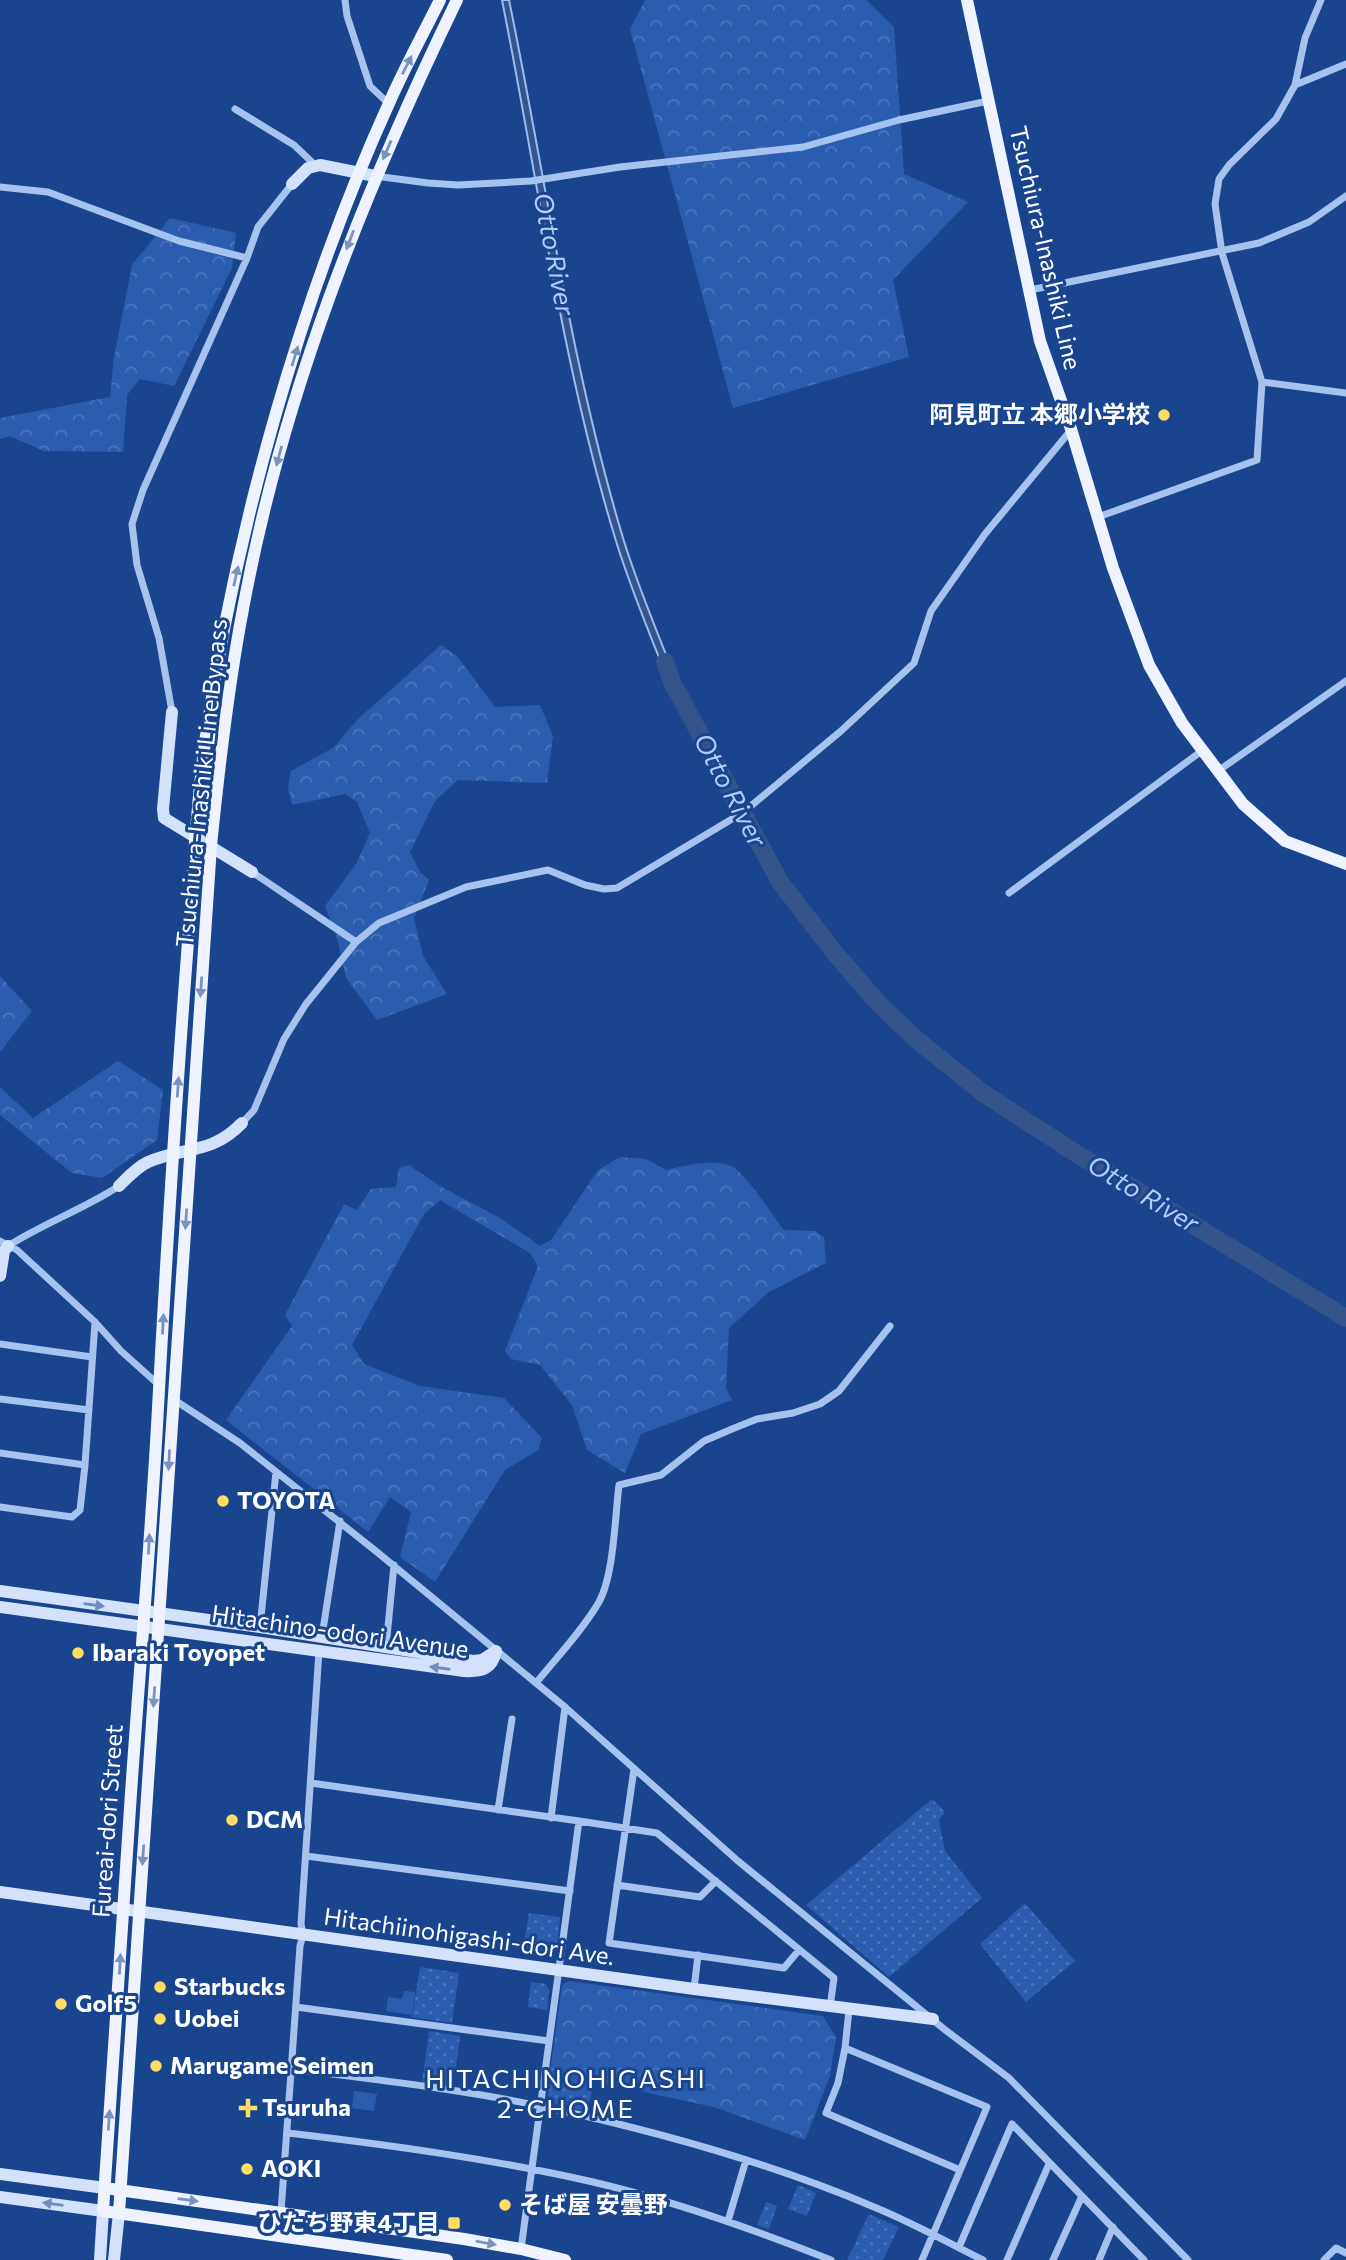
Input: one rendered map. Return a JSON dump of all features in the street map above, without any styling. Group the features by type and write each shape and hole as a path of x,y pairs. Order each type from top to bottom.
{"main road":[{"name":"Tsuchiura-Inashiki Line Bypass","path":"159,1385 196,836 203,762 228,610 254,498 328,253 389,104 440,0"},
{"name":"Tsuchiura-Inashiki Line Bypass","path":"173,1399 211,846 219,768 243,608 270,490 304,373 375,176 457,0"},
{"name":"Tsuchiura-Inashiki Line","path":"967,0 1040,341 1072,429 1114,568 1149,665 1182,723 1243,804 1285,841 1346,864"},
{"name":"Fureai-dori Street","path":"103,2211 159,1385"},
{"name":"Fureai-dori Street","path":"119,2213 173,1399"},
{"path":"105,2188 405,2229 521,2249 565,2260"},
{"path":"103,2211 447,2260"}],"street":[{"path":"345,0 347,16 370,86 389,104"},
{"path":"1098,517 1257,460 1262,382 1222,253 1215,204 1219,179 1229,165 1276,119 1295,85 1305,38 1321,0"},
{"path":"1295,85 1346,64"},
{"path":"356,942 196,836 170,823 163,814 173,712 159,638 137,565 132,524 143,490 247,258 258,226 292,184 308,168 315,165 428,183 458,185 531,181 803,146 900,120 988,101"},
{"path":"235,109 294,145 315,165"},
{"path":"0,187 48,192 178,241 247,258"},
{"path":"1030,290 1222,253 1259,243 1309,222 1346,196"},
{"path":"1262,382 1346,393"},
{"path":"4,1243 96,1200 119,1186 147,1163 221,1141 242,1123 258,1100 284,1039 306,1004 366,931 397,914 466,887 548,870 584,885 604,889 617,888 748,807 841,731 914,663 931,611 985,534 1072,429"},
{"path":"1218,771 1346,681"},
{"path":"1009,893 1203,750"},
{"path":"0,1276 4,1243"},
{"path":"4,1243 17,1250 159,1385"},
{"path":"0,1507 72,1517 80,1510 95,1322"},
{"path":"536,1683 600,1600 607,1577 619,1485 661,1475 704,1441 732,1429 757,1419 820,1404 839,1391 891,1326"},
{"path":"0,1344 92,1357"},
{"path":"0,1399 89,1410"},
{"path":"173,1399 240,1443 340,1521 565,1707 738,1861 933,2020 1009,2078 1188,2260"},
{"path":"0,1453 85,1465"},
{"path":"260,1627 276,1472"},
{"path":"322,1636 340,1521"},
{"path":"386,1647 394,1565"},
{"name":"Hitachino-odori Avenue","path":"0,1591 322,1636 473,1661 482,1660 496,1651"},
{"name":"Hitachino-odori Avenue","path":"0,1607 464,1671 481,1672 494,1661 496,1651"},
{"path":"281,2212 300,1946 303,1935 301,1924 320,1651"},
{"path":"551,1818 565,1707"},
{"path":"498,1810 512,1719"},
{"path":"634,1769 609,1943 784,1968 799,1950"},
{"path":"311,1783 657,1833 834,1978 830,2008"},
{"path":"521,2249 579,1821"},
{"path":"306,1856 570,1891"},
{"path":"617,1885 700,1898 716,1881"},
{"name":"Hitachiinohigashi-dori Ave.","path":"0,1892 560,1971 933,2020"},
{"path":"694,1989 698,1955"},
{"path":"296,2007 549,2042"},
{"path":"849,2010 838,2083 826,2113 960,2169"},
{"path":"845,2048 986,2107 922,2260"},
{"path":"292,2069 541,2106 633,2127 746,2160 875,2207 983,2260"},
{"path":"959,2247 1012,2124 1144,2260"},
{"path":"288,2133 379,2144 533,2169 632,2192 728,2221 831,2260"},
{"path":"728,2221 746,2160"},
{"path":"1007,2260 1049,2164"},
{"path":"0,2174 105,2188"},
{"path":"1053,2260 1082,2196"},
{"path":"0,2197 103,2211"},
{"name":"Fureai-dori Street","path":"100,2260 103,2211"},
{"name":"Fureai-dori Street","path":"114,2260 119,2213"},
{"path":"1099,2260 1113,2228"},
{"path":"1324,2260 1336,2248 1346,2253"}],"green space":[{"path":"645,0 866,0 894,27 904,174 968,202 893,280 909,357 733,408 630,29"},
{"path":"170,218 236,233 232,268 174,386 140,379 127,395 123,452 44,451 10,436 0,439 0,418 110,397 114,357 132,265"},
{"path":"441,645 457,656 495,707 540,705 553,736 547,783 458,780 435,801 410,852 420,872 429,880 414,918 423,956 447,994 377,1020 346,978 337,938 325,906 356,864 370,833 357,802 345,794 292,805 288,787 291,771 333,748 357,720"},
{"path":"0,976 32,1011 0,1052"},
{"path":"118,1061 163,1090 157,1140 102,1178 72,1173 0,1115 0,1087 33,1118"},
{"path":"620,1157 646,1159 666,1170 707,1163 731,1166 751,1185 784,1230 815,1231 824,1237 826,1263 769,1292 729,1328 726,1388 732,1400 641,1434 625,1473 587,1450 572,1405 540,1365 511,1359 505,1351 538,1266 530,1253 440,1200 424,1214 352,1345 364,1364 420,1386 504,1398 542,1438 538,1450 505,1470 435,1582 400,1557 411,1512 390,1497 368,1532 226,1420 292,1326 285,1315 344,1204 357,1210 371,1189 396,1187 399,1168 409,1165 440,1186 500,1218 540,1246 551,1240 598,1170"},
{"path":"932,1799 945,1812 939,1820 945,1851 982,1898 889,1977 806,1905"},
{"path":"1025,1903 1075,1961 1026,2002 980,1944"},
{"path":"529,1913 560,1917 557,1948 550,1954 523,1949"},
{"path":"420,1967 459,1973 452,2023 412,2017"},
{"path":"569,1981 823,2016 836,2037 830,2076 805,2140 714,2107 550,2072 562,1985"},
{"path":"531,1982 546,1984 549,1990 547,2010 528,2007"},
{"path":"404,1991 415,1992 412,2015 386,2011 388,1997 402,1999"},
{"path":"429,2031 460,2036 453,2088 422,2083"},
{"path":"550,2072 594,2082 587,2112 551,2103 548,2097"},
{"path":"354,2091 377,2094 374,2111 352,2108"},
{"path":"798,2185 816,2193 807,2216 788,2209"},
{"path":"766,2202 777,2206 769,2229 757,2225"},
{"path":"869,2214 899,2227 883,2260 847,2260"}],"water":[{"path":"502,0 509,0 573,338 604,472 635,574 677,682 670,685 622,559 580,408"}],"waterway":[{"name":"Otto River","path":"665,662 673,684 780,882 834,952 879,1004 917,1040 983,1093 1077,1154 1346,1318"}],"place":[{"name":"阿見町立 本郷小学校","path":"1164,415"},
{"name":"TOYOTA","path":"223,1501"},
{"name":"Ibaraki Toyopet","path":"78,1653"},
{"name":"DCM","path":"232,1820"},
{"name":"Starbucks","path":"160,1987"},
{"name":"Golf5","path":"61,2004"},
{"name":"Uobei","path":"160,2019"},
{"name":"Marugame Seimen","path":"156,2066"},
{"name":"Tsuruha","path":"248,2108"},
{"name":"AOKI","path":"247,2169"},
{"name":"そば屋 安曇野","path":"505,2205"},
{"name":"ひたち野東4丁目","path":"454,2223"}],"district":[{"name":"HITACHINOHIGASHI 2-CHOME","path":"566,2094"}]}
